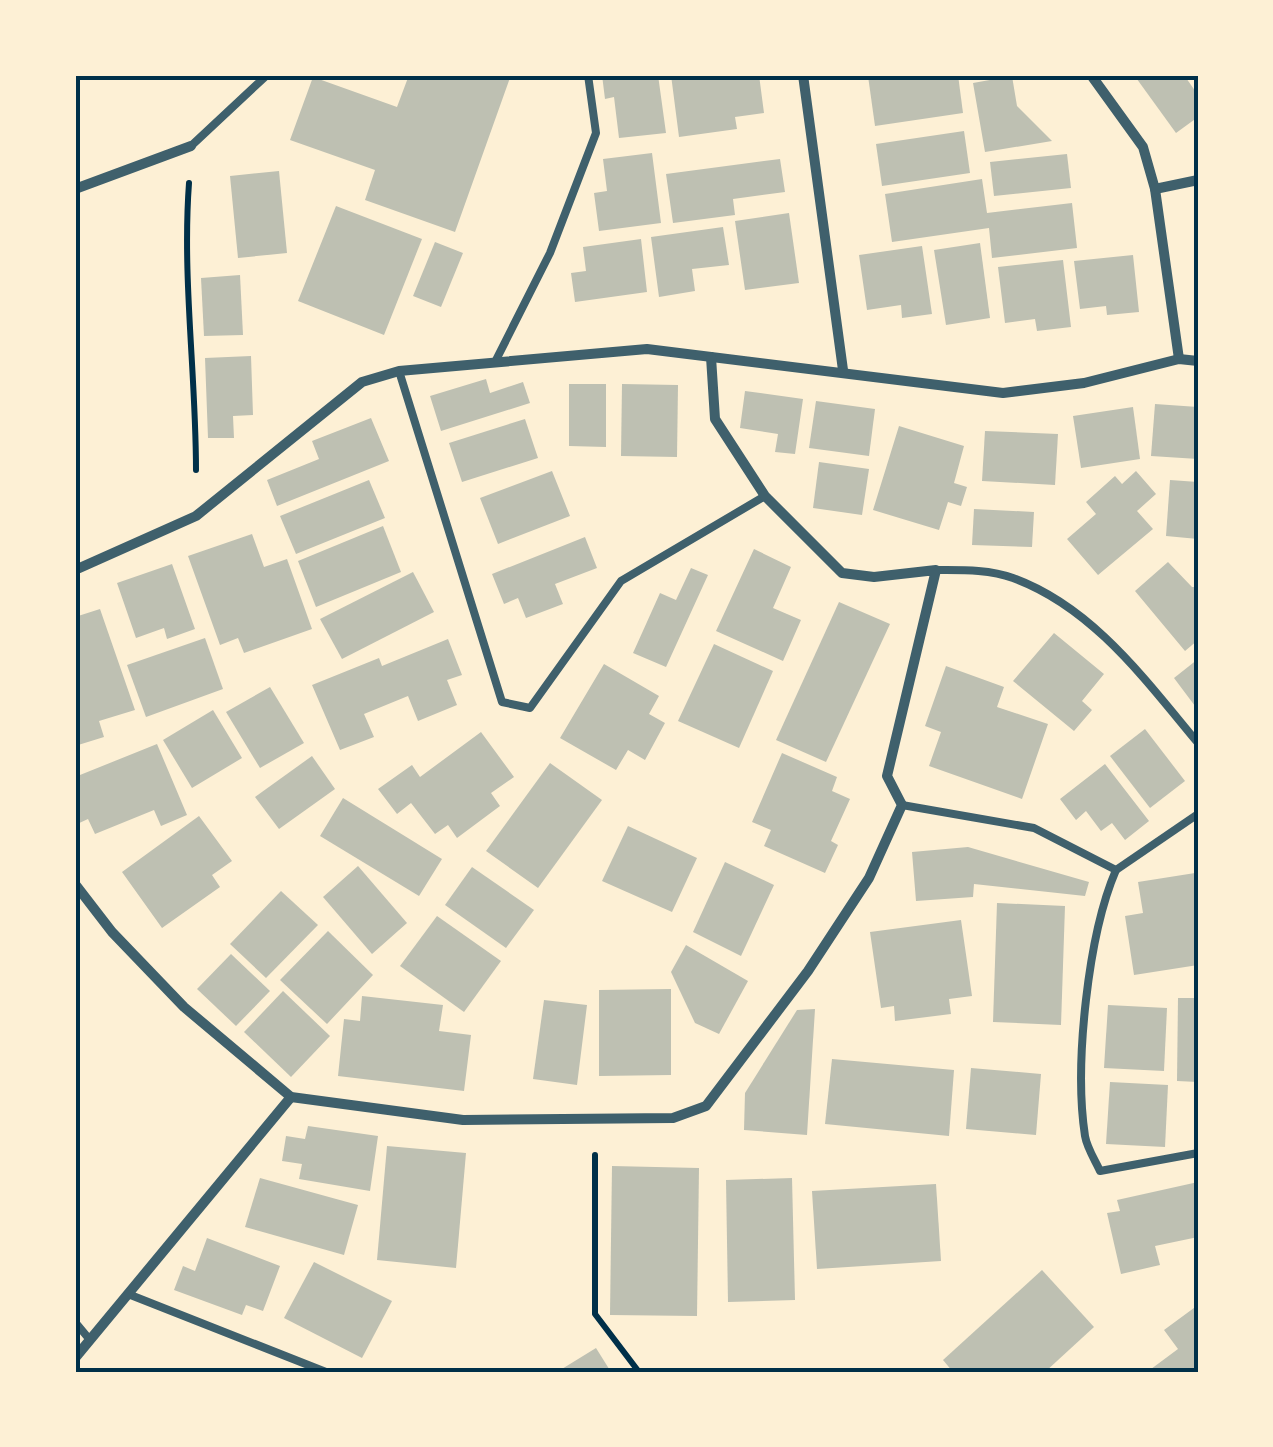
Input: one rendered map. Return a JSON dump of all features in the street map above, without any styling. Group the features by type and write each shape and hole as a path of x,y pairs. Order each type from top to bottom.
{"street":[{"path":"803,75 843,370"},
{"path":"1091,75 1143,147 1155,189 1179,359"},
{"path":"75,189 191,146"},
{"path":"1155,189 1198,180"},
{"path":"75,570 196,516 362,382 399,371 647,350 843,370 930,387 1003,393 1084,383 1179,359 1198,361"},
{"path":"75,884 112,932 184,1007 291,1096 463,1120 673,1118 706,1106 808,971 869,878 902,805 887,776 936,570 874,578 842,573 764,496 715,418 711,357"},
{"path":"75,1358 291,1096"}],"lane":[{"path":"191,146 268,75"},
{"path":"495,362 550,252 596,133 588,75"},
{"path":"399,371 502,702 530,708 621,580 764,496"},
{"path":"936,570 1011,577 1049,594 1107,637 1198,744"},
{"path":"902,805 1034,828 1116,870"},
{"path":"1198,814 1116,870 1100,906 1082,1067 1085,1139 1100,1171 1198,1154"},
{"path":"128,1294 326,1372"},
{"path":"75,1322 90,1340"}],"path":[{"path":"191,146 185,238 196,381 196,516"},
{"path":"595,1119 596,1314 639,1372"}],"building":[{"path":"409,75 511,75 455,232 365,200 375,170 290,140 313,77 397,107"},
{"path":"602,75 658,75 666,133 619,138 614,97 605,99"},
{"path":"671,75 759,75 764,113 735,117 737,129 679,137"},
{"path":"958,75 963,113 875,126 868,76"},
{"path":"1134,75 1184,75 1198,95 1198,117 1176,133"},
{"path":"1012,76 1017,106 1052,141 985,152 973,83"},
{"path":"964,131 970,173 882,186 876,144"},
{"path":"652,153 661,223 599,231 594,193 607,191 603,159"},
{"path":"1067,154 1071,188 994,196 990,162"},
{"path":"780,159 785,192 733,199 735,215 673,223 666,174"},
{"path":"279,171 287,253 238,258 230,176"},
{"path":"982,179 987,213 1072,203 1077,248 992,258 989,228 892,242 885,194"},
{"path":"336,206 422,239 384,335 298,301"},
{"path":"789,213 799,283 745,290 735,221"},
{"path":"723,227 729,265 692,269 695,291 659,297 651,237"},
{"path":"641,239 647,292 575,302 571,273 586,271 583,247"},
{"path":"435,242 463,253 441,307 413,296"},
{"path":"980,243 990,318 946,325 934,250"},
{"path":"922,246 932,314 902,318 901,305 867,310 859,255"},
{"path":"1133,255 1139,312 1107,315 1106,306 1080,309 1074,261"},
{"path":"1063,260 1071,327 1037,331 1035,319 1005,323 998,267"},
{"path":"240,275 243,335 204,336 201,278"},
{"path":"251,356 253,415 233,416 234,438 208,438 205,358"},
{"path":"486,379 490,393 523,382 530,403 441,431 430,396"},
{"path":"569,384 606,384 606,447 569,446"},
{"path":"622,384 678,385 677,457 621,456"},
{"path":"745,391 803,399 795,454 775,452 778,434 740,428"},
{"path":"816,401 875,409 869,456 809,448"},
{"path":"1155,404 1198,407 1198,459 1151,456"},
{"path":"1133,407 1140,459 1081,468 1073,416"},
{"path":"371,418 389,461 277,506 267,480 319,459 312,441"},
{"path":"525,419 538,458 462,482 449,443"},
{"path":"899,426 964,446 954,483 967,487 961,506 948,502 939,530 873,510"},
{"path":"985,431 1058,434 1055,485 982,481"},
{"path":"819,462 869,469 862,515 813,508"},
{"path":"552,471 570,516 498,544 480,498"},
{"path":"1136,471 1156,494 1137,511 1153,529 1098,575 1067,539 1096,514 1086,502 1115,476 1122,484"},
{"path":"369,480 385,518 296,554 280,516"},
{"path":"1170,480 1198,482 1198,539 1166,536"},
{"path":"974,509 1034,512 1032,547 972,545"},
{"path":"383,526 401,572 316,607 298,561"},
{"path":"252,534 264,567 287,559 312,629 244,653 238,638 220,645 188,556"},
{"path":"585,537 597,568 555,584 563,604 526,618 518,598 504,604 492,574"},
{"path":"754,549 791,567 773,608 801,620 783,661 716,631"},
{"path":"1168,562 1192,587 1198,587 1198,640 1185,651 1135,591"},
{"path":"172,564 195,629 167,639 164,628 136,638 117,583"},
{"path":"691,568 708,575 666,667 633,653 660,593 676,600"},
{"path":"413,572 434,612 342,659 320,619"},
{"path":"839,602 890,624 826,762 776,740"},
{"path":"100,609 135,710 99,721 104,737 75,746 75,617"},
{"path":"1054,633 1104,674 1082,701 1092,710 1074,731 1013,681"},
{"path":"205,638 223,689 146,717 127,665"},
{"path":"448,639 462,675 447,680 457,705 418,721 408,696 364,714 374,737 340,750 312,685 379,658 382,666"},
{"path":"714,644 773,671 739,748 678,721"},
{"path":"1198,659 1198,710 1174,678"},
{"path":"604,664 659,696 649,714 665,723 645,760 628,750 616,770 560,738"},
{"path":"946,666 1004,687 997,707 1048,724 1022,799 929,766 941,732 925,726"},
{"path":"270,687 304,743 260,768 226,712"},
{"path":"213,710 242,758 192,788 163,740"},
{"path":"1145,729 1185,781 1150,808 1110,756"},
{"path":"481,732 514,777 491,793 500,806 457,838 448,825 435,834 411,803 397,814 378,789 412,765 420,777"},
{"path":"157,744 187,815 161,826 154,810 95,834 88,819 75,825 75,777"},
{"path":"782,753 837,777 832,791 850,799 831,841 838,845 825,873 764,846 771,830 752,822"},
{"path":"312,756 335,789 279,829 255,797"},
{"path":"550,763 602,800 538,888 486,851"},
{"path":"1105,764 1149,821 1125,840 1112,823 1101,831 1086,811 1076,820 1060,799"},
{"path":"343,798 442,859 419,896 320,836"},
{"path":"199,816 232,861 212,875 220,887 162,928 122,872"},
{"path":"628,826 697,858 672,912 602,881"},
{"path":"968,847 1089,882 1085,896 974,884 973,897 916,901 912,852"},
{"path":"725,862 774,885 741,956 693,932"},
{"path":"358,866 407,923 372,954 323,897"},
{"path":"472,867 534,910 506,948 445,905"},
{"path":"1195,873 1198,965 1134,975 1125,916 1143,913 1138,882"},
{"path":"281,891 318,925 266,978 230,944"},
{"path":"997,903 1065,906 1061,1025 993,1022"},
{"path":"437,916 501,961 464,1012 400,966"},
{"path":"961,920 972,996 949,999 951,1014 895,1021 894,1006 881,1008 870,932"},
{"path":"328,931 373,975 327,1024 280,980"},
{"path":"686,945 748,981 719,1034 695,1023 671,972"},
{"path":"231,954 270,991 236,1026 197,989"},
{"path":"671,989 671,1075 599,1076 599,990"},
{"path":"283,991 330,1036 291,1077 244,1032"},
{"path":"362,996 443,1005 439,1031 471,1035 464,1091 338,1076 344,1019 360,1021"},
{"path":"1178,998 1198,998 1198,1082 1177,1081"},
{"path":"544,1000 587,1005 577,1085 533,1079"},
{"path":"1108,1005 1167,1008 1164,1071 1104,1068"},
{"path":"815,1009 807,1135 744,1130 745,1093 797,1010"},
{"path":"832,1059 954,1070 949,1136 825,1124"},
{"path":"971,1068 1041,1074 1036,1135 966,1129"},
{"path":"1110,1082 1168,1085 1165,1147 1106,1144"},
{"path":"308,1126 378,1136 370,1191 299,1179 302,1164 282,1161 286,1136 305,1139"},
{"path":"387,1146 466,1153 456,1268 377,1260"},
{"path":"612,1166 699,1168 697,1316 610,1315"},
{"path":"260,1178 358,1205 344,1255 245,1227"},
{"path":"792,1178 795,1300 728,1302 726,1180"},
{"path":"1198,1182 1198,1237 1155,1246 1160,1265 1121,1274 1107,1213 1120,1211 1117,1200"},
{"path":"936,1184 941,1261 817,1269 812,1191"},
{"path":"207,1238 280,1266 263,1311 246,1305 242,1315 174,1290 183,1266 195,1271"},
{"path":"314,1262 392,1301 362,1358 284,1318"},
{"path":"1042,1270 1094,1327 1045,1372 953,1372 943,1360"},
{"path":"1198,1305 1198,1372 1147,1372 1178,1349 1164,1330"},
{"path":"596,1348 611,1372 557,1372"}]}
